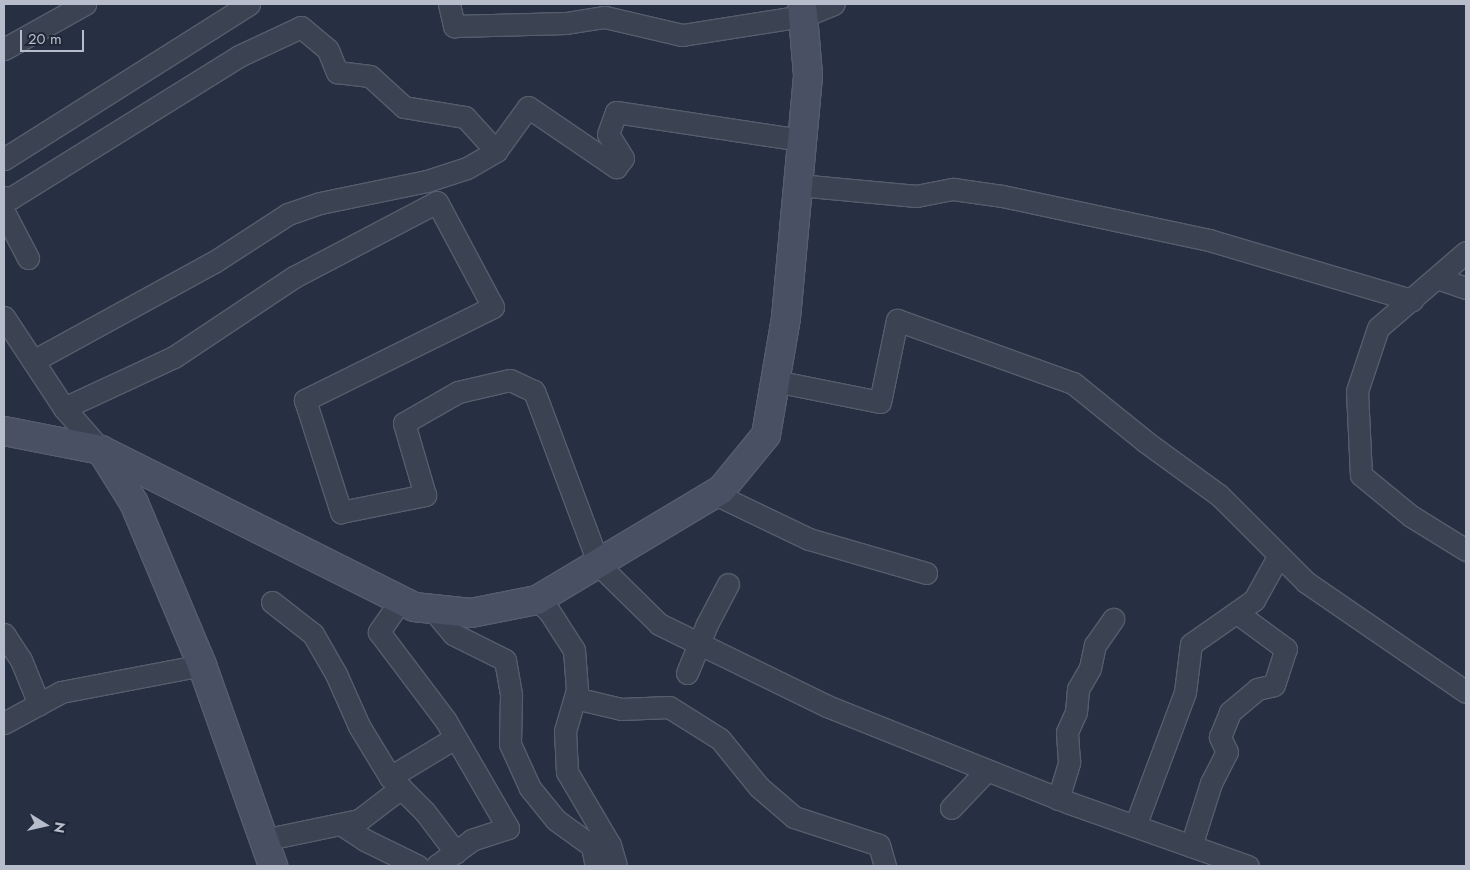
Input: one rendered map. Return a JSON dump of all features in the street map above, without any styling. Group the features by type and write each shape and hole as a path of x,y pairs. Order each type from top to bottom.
{"street":[{"path":"4,49 85,4"},
{"path":"4,159 249,4"},
{"path":"449,4 454,26 566,23 605,17 682,35 834,4"},
{"path":"4,431 101,450 400,600 434,611 471,613 537,600 598,566 715,494 744,466 766,435 786,318 808,75 803,10"},
{"path":"4,197 11,198 238,56 301,27 328,50 337,72 370,76 404,107 465,118 496,151"},
{"path":"33,361 214,262 288,214 361,192 427,181 467,168 496,151 528,107 616,167 623,158 608,134 616,112 802,140"},
{"path":"798,185 916,196 953,189 1002,196 1209,240 1412,300"},
{"path":"64,408 174,357 294,277 437,202 493,307 305,400 341,512 425,495 404,423 458,392 510,380 534,391 598,566 659,624 827,706 1058,799 1248,866"},
{"path":"4,212 28,258"},
{"path":"1466,252 1378,328 1357,390 1361,475 1411,516 1466,550"},
{"path":"1437,278 1466,288"},
{"path":"4,317 64,408 101,450 134,503 202,665 273,866"},
{"path":"775,381 880,402 897,320 1073,383 1146,442 1219,495 1306,582 1466,692"},
{"path":"715,494 809,539 926,573"},
{"path":"1135,826 1186,692 1191,644 1254,600 1279,555"},
{"path":"687,673 699,643 728,584"},
{"path":"400,600 379,632 454,738 508,828 472,840 436,866"},
{"path":"537,600 549,611 574,650 575,698 565,731 568,772 610,845 615,865"},
{"path":"272,602 313,634 336,674 359,726 395,782 425,812 456,853"},
{"path":"434,611 453,634 505,660 511,694 510,744 530,788 556,820 615,865"},
{"path":"1191,846 1211,784 1227,752 1220,737 1230,712 1257,690 1274,686 1286,649 1237,612"},
{"path":"1058,799 1069,762 1067,732 1076,712 1078,689 1090,668 1096,645 1113,619"},
{"path":"4,634 21,660 39,704"},
{"path":"4,723 61,692 202,665"},
{"path":"575,698 621,710 669,707 720,739 759,787 794,817 879,845 885,866"},
{"path":"263,840 359,820 395,782 454,738"},
{"path":"951,808 987,770"},
{"path":"342,825 365,840 418,866"}]}
